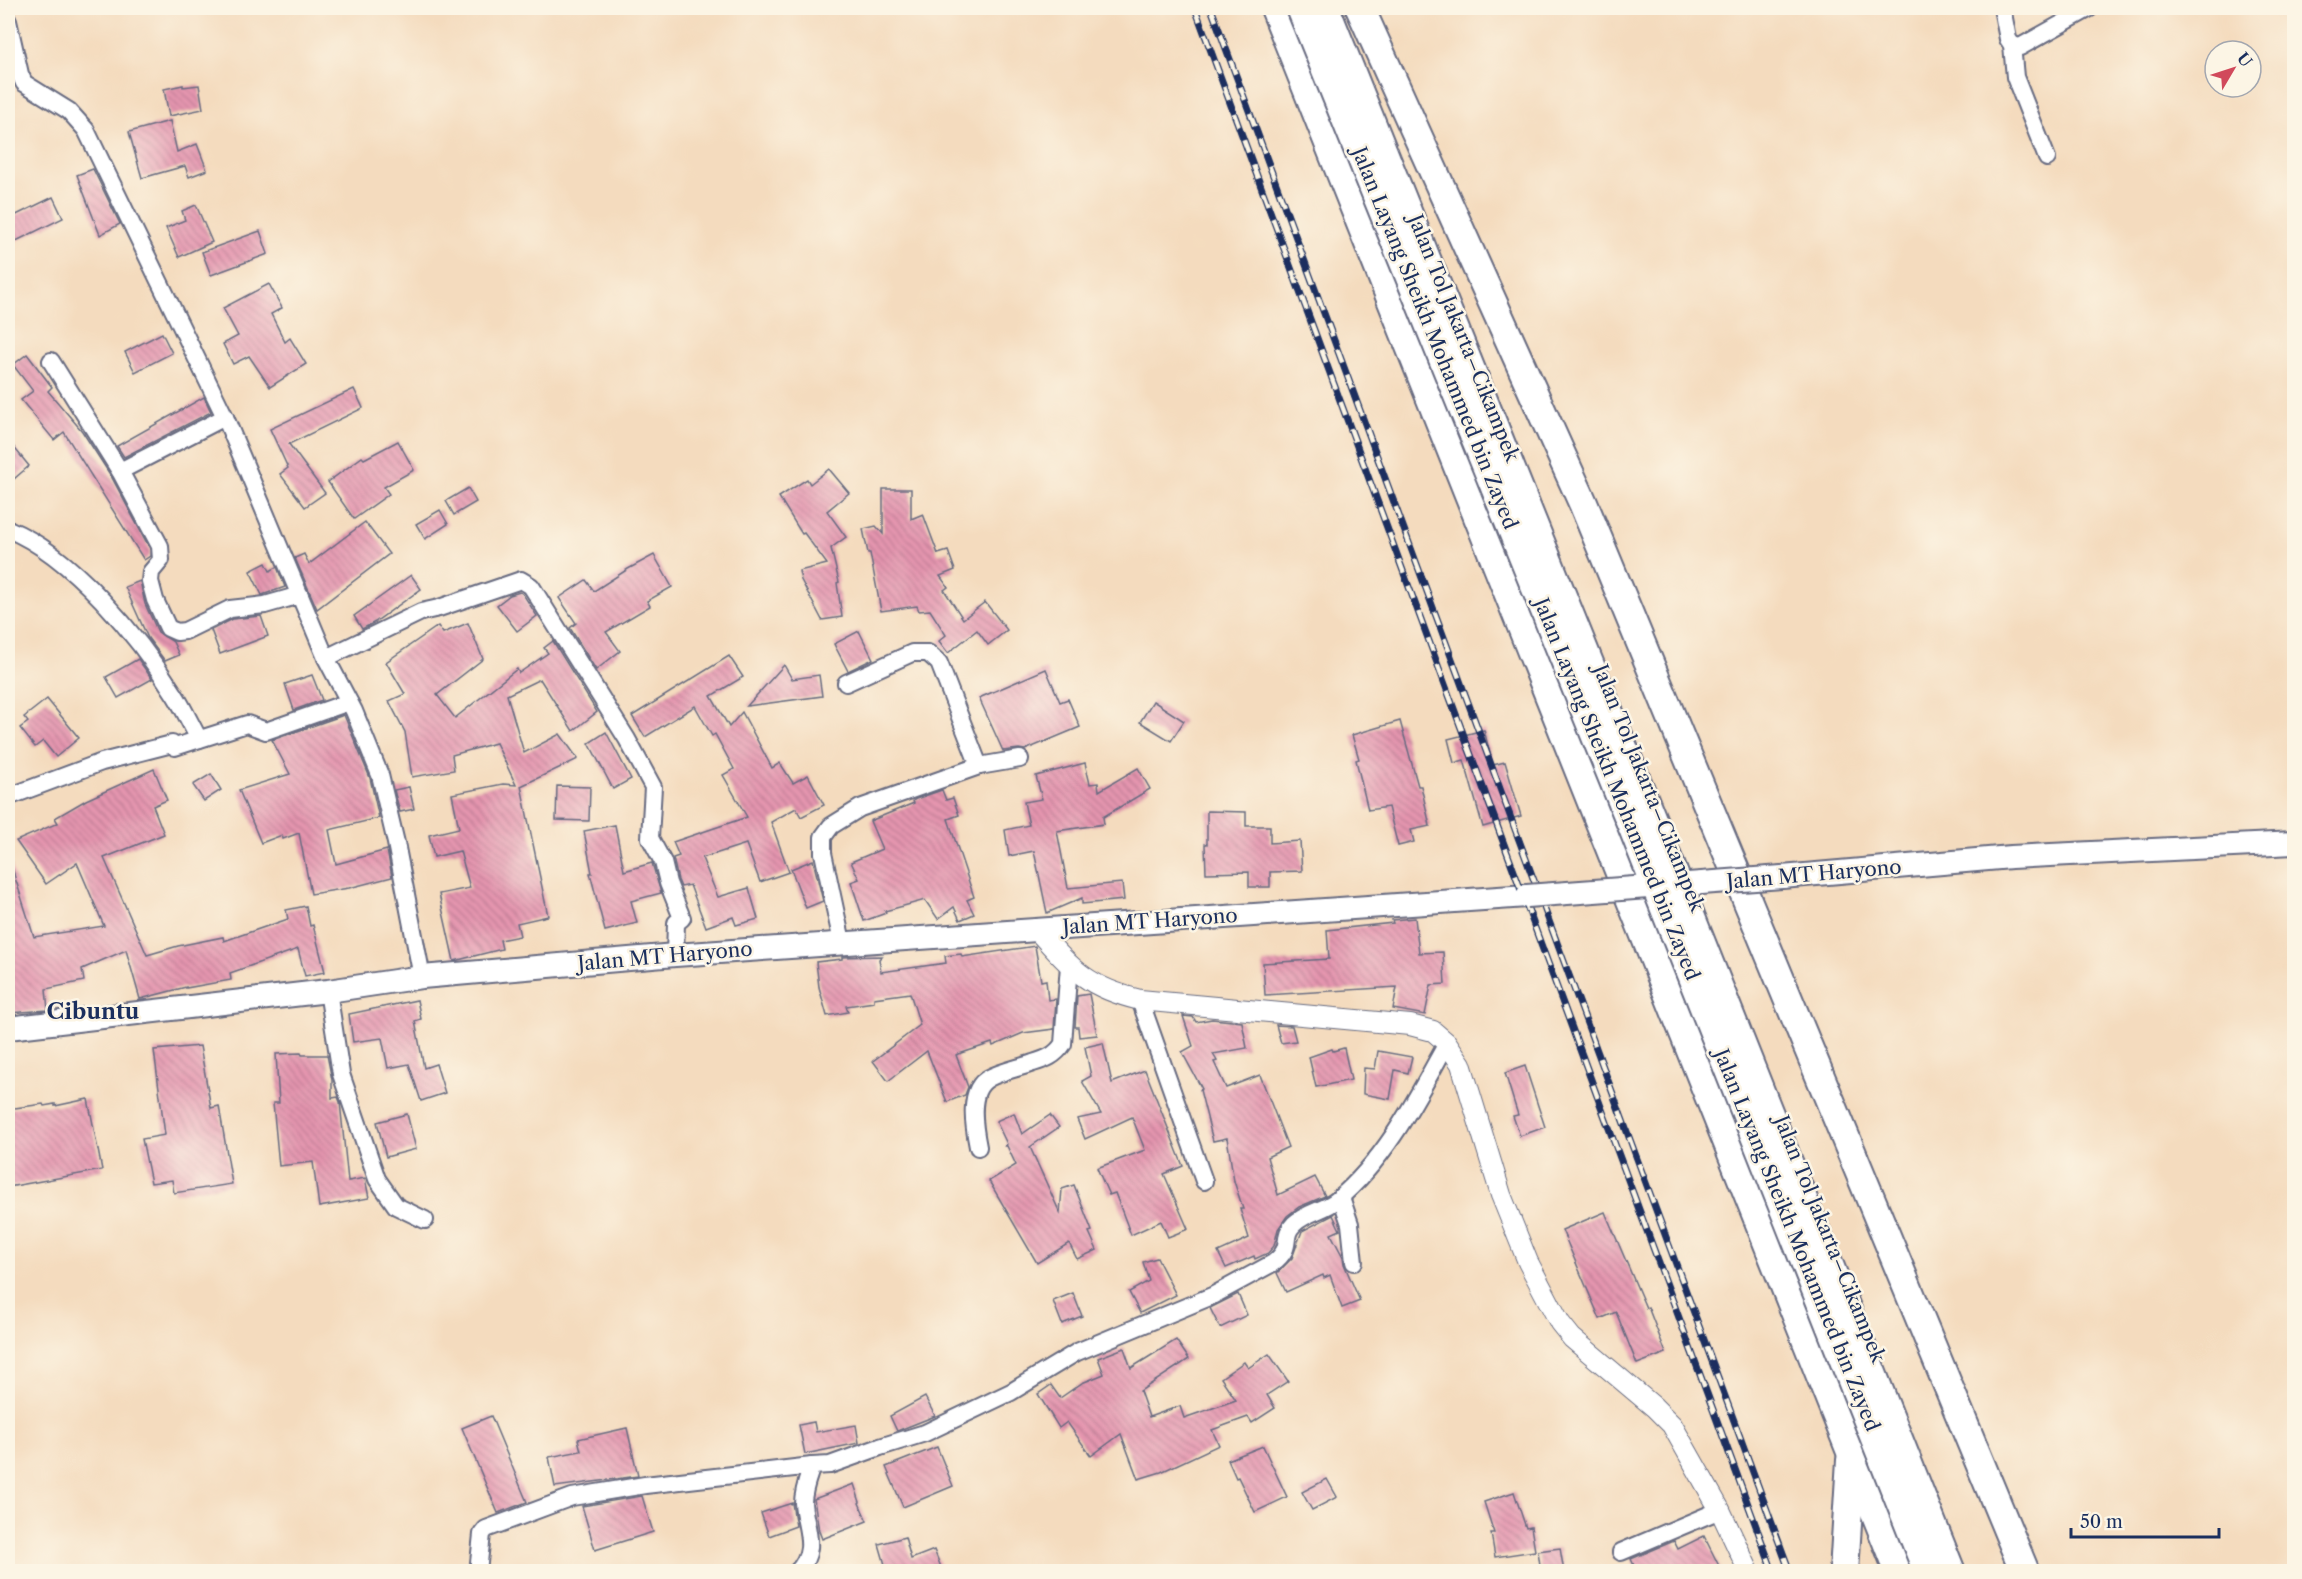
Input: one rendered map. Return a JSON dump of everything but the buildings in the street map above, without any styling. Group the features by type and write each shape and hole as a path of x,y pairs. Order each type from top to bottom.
{"highway":[{"path":"1275,8 1899,1572"},
{"name":"Jalan Layang Sheikh Mohammed bin Zayed","path":"1301,8 1627,812 1928,1572"},
{"name":"Jalan Layang Sheikh Mohammed bin Zayed","path":"1327,8 1951,1572"},
{"name":"Jalan Tol Jakarta–Cikampek","path":"1327,8 1731,986 1962,1572"},
{"path":"1360,8 1583,503 2025,1572"},
{"path":"1844,1572 1851,1453"}],"main road":[{"name":"Jalan MT Haryono","path":"8,1028 328,991 422,977 675,954 1527,896 2011,857 2295,843"}],"street":[{"path":"2002,8 2008,39 2012,45 2015,77 2047,158"},
{"path":"2012,45 2020,48 2090,8"},
{"path":"8,21 24,83 69,111 86,129 225,417 326,658 349,702 380,776 396,843 422,977"},
{"path":"51,361 120,471 162,552 161,560 151,572 150,581 155,600 168,628 177,632 185,631 230,609 266,605 300,596"},
{"path":"120,471 225,417"},
{"path":"8,529 38,546 82,578 152,661 176,696 199,739"},
{"path":"326,658 421,612 521,580 531,586 627,739 653,787 650,838 663,862 682,918 676,923 675,954"},
{"path":"846,683 912,653 928,653 939,663 979,766"},
{"path":"8,797 102,762 172,744 175,747 247,724 266,731 349,702"},
{"path":"842,942 823,853 823,837 831,826 860,808 979,766 1020,759"},
{"path":"1036,929 1069,965 1095,986 1118,995 1140,1000 1410,1025 1433,1031 1447,1043 1461,1064 1501,1195 1516,1233 1528,1262 1560,1323 1572,1338 1665,1416 1672,1425 1720,1510 1749,1572"},
{"path":"978,1147 973,1109 980,1087 987,1078 1057,1054 1063,1044 1069,965"},
{"path":"328,991 341,1074 376,1179 396,1206 425,1220"},
{"path":"1140,1000 1203,1181"},
{"path":"478,1572 482,1534 486,1529 572,1497 645,1485 830,1465 925,1433 1011,1392 1077,1352 1212,1296 1259,1271 1282,1256 1287,1249 1288,1231 1295,1223 1324,1209 1341,1197 1366,1173 1388,1145 1447,1043"},
{"path":"1341,1197 1350,1224 1354,1262"},
{"path":"796,1572 802,1566 811,1543 803,1504 804,1491 812,1466"},
{"path":"1621,1552 1720,1510"}],"railway":[{"path":"1195,8 1773,1572"},
{"path":"1211,8 1790,1572"}],"district":[{"name":"Cibuntu","path":"93,1011"}]}
